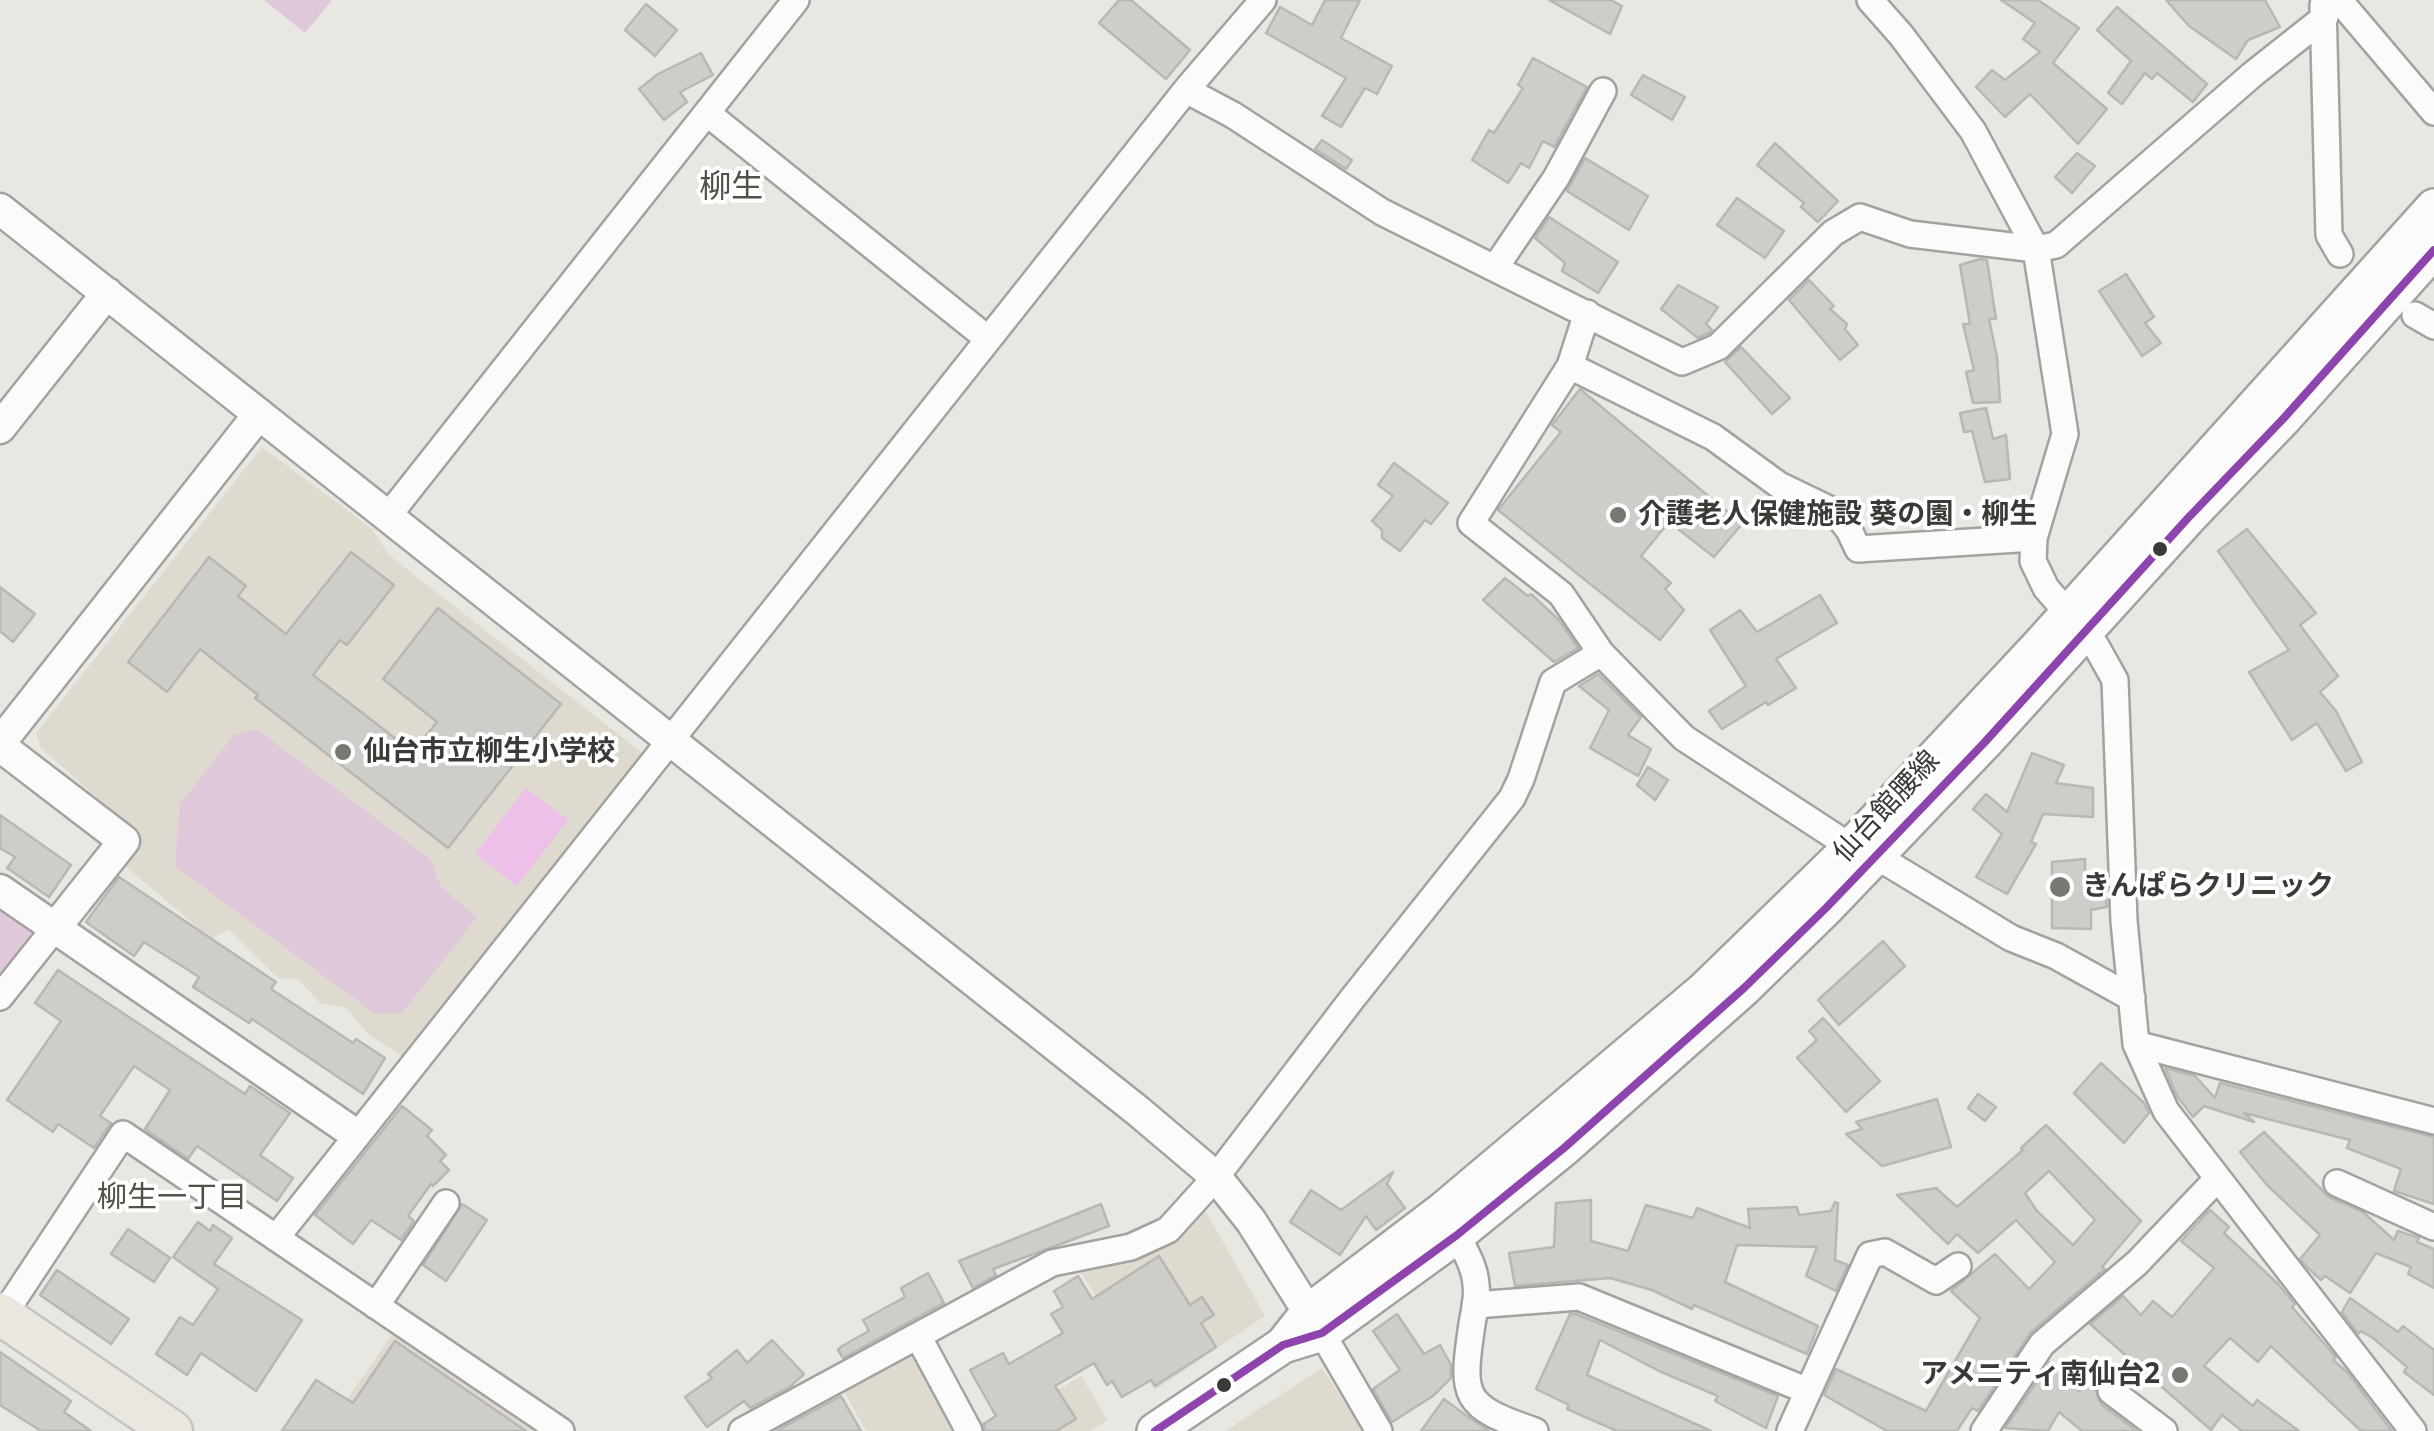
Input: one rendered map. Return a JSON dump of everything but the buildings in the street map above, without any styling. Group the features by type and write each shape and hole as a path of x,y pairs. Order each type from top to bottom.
{"main road":[{"name":"仙台館腰線","path":"1315,1323 1703,992 1984,743 2076,622 2434,207"},
{"name":"仙台館腰線","path":"2076,622 2283,420 2434,250"},
{"name":"仙台館腰線","path":"1155,1431 1315,1323 1457,1235 1744,988 1864,852"},
{"path":"1,1317 172,1431"}],"street":[{"path":"388,516 796,0"},
{"path":"276,1238 1186,90 1263,0"},
{"path":"1870,0 1973,131 2036,249 2066,434 2034,538 2033,562 2046,588 2106,659 2115,680 2124,921 2136,1044 2166,1111 2413,1431"},
{"path":"1186,90 1232,115 1382,212 1682,362 1718,347 1833,233 1860,217 1910,234 2036,249 2056,246 2329,6"},
{"path":"2329,6 2434,112"},
{"path":"2329,6 2329,235 2340,254"},
{"path":"1495,268 1556,178 1603,91"},
{"path":"707,113 988,339"},
{"path":"0,209 1138,1111 1216,1177 1251,1221 1379,1431"},
{"path":"0,428 107,293"},
{"path":"1587,313 1570,366 1470,523 1561,594 1601,653 1684,738 1864,852 2011,938 2056,956 2132,998"},
{"path":"1570,366 1713,436 1779,486 1835,512 1858,549 2034,538"},
{"path":"0,997 124,841 0,744 258,414"},
{"path":"742,1431 1052,1262 1132,1246 1168,1230 1216,1177 1512,798 1554,682 1601,653"},
{"path":"0,890 355,1134"},
{"path":"2136,1044 2434,1121"},
{"path":"1,1317 123,1134 560,1431"},
{"path":"1984,1431 2042,1344 2137,1264 2217,1179"},
{"path":"2337,1182 2434,1227"},
{"path":"376,1306 446,1203"},
{"path":"1457,1235 1474,1275 1475,1306 1465,1378 1472,1397 1494,1416 1535,1431"},
{"path":"1790,1431 1870,1255 1885,1252 1936,1281 1958,1266"},
{"path":"1475,1306 1579,1297 1808,1391"},
{"path":"918,1336 970,1431"},
{"path":"2111,1391 2164,1431"}],"shaded area":[{"path":"264,0 332,0 305,33"},
{"name":"仙台市立柳生小学校","path":"262,447 371,528 390,556 645,755 403,1057 368,1034 345,1007 320,1003 299,980 278,978 228,929 211,939 122,863 140,836 41,748 36,733"},
{"path":"256,729 430,859 441,887 477,917 402,1013 374,1013 175,866 180,804 234,735"},
{"path":"526,788 568,820 517,886 475,854"},
{"path":"0,906 30,927 33,945 0,985"},
{"path":"1205,1210 1265,1316 1155,1390 1080,1271 1159,1249"},
{"path":"395,1331 542,1431 377,1431 342,1406"},
{"path":"909,1354 919,1358 960,1431 866,1431 843,1389"},
{"path":"1322,1368 1363,1431 1225,1431"},
{"path":"1081,1376 1108,1420 1090,1431 979,1431 976,1426 1034,1392 1040,1401"}],"transit line":[{"path":"1155,1431 1283,1345 1322,1333 1457,1235 1564,1148 1744,988 1984,743 2434,250"}],"place":[{"name":"介護老人保健施設 葵の園・柳生","path":"1618,515"},
{"name":"仙台市立柳生小学校","path":"343,752"},
{"name":"きんぱらクリニック","path":"2060,887"},
{"name":"アメニティ南仙台2","path":"2180,1375"}],"district":[{"name":"柳生","path":"731,188"},
{"name":"柳生一丁目","path":"172,1198"}]}
